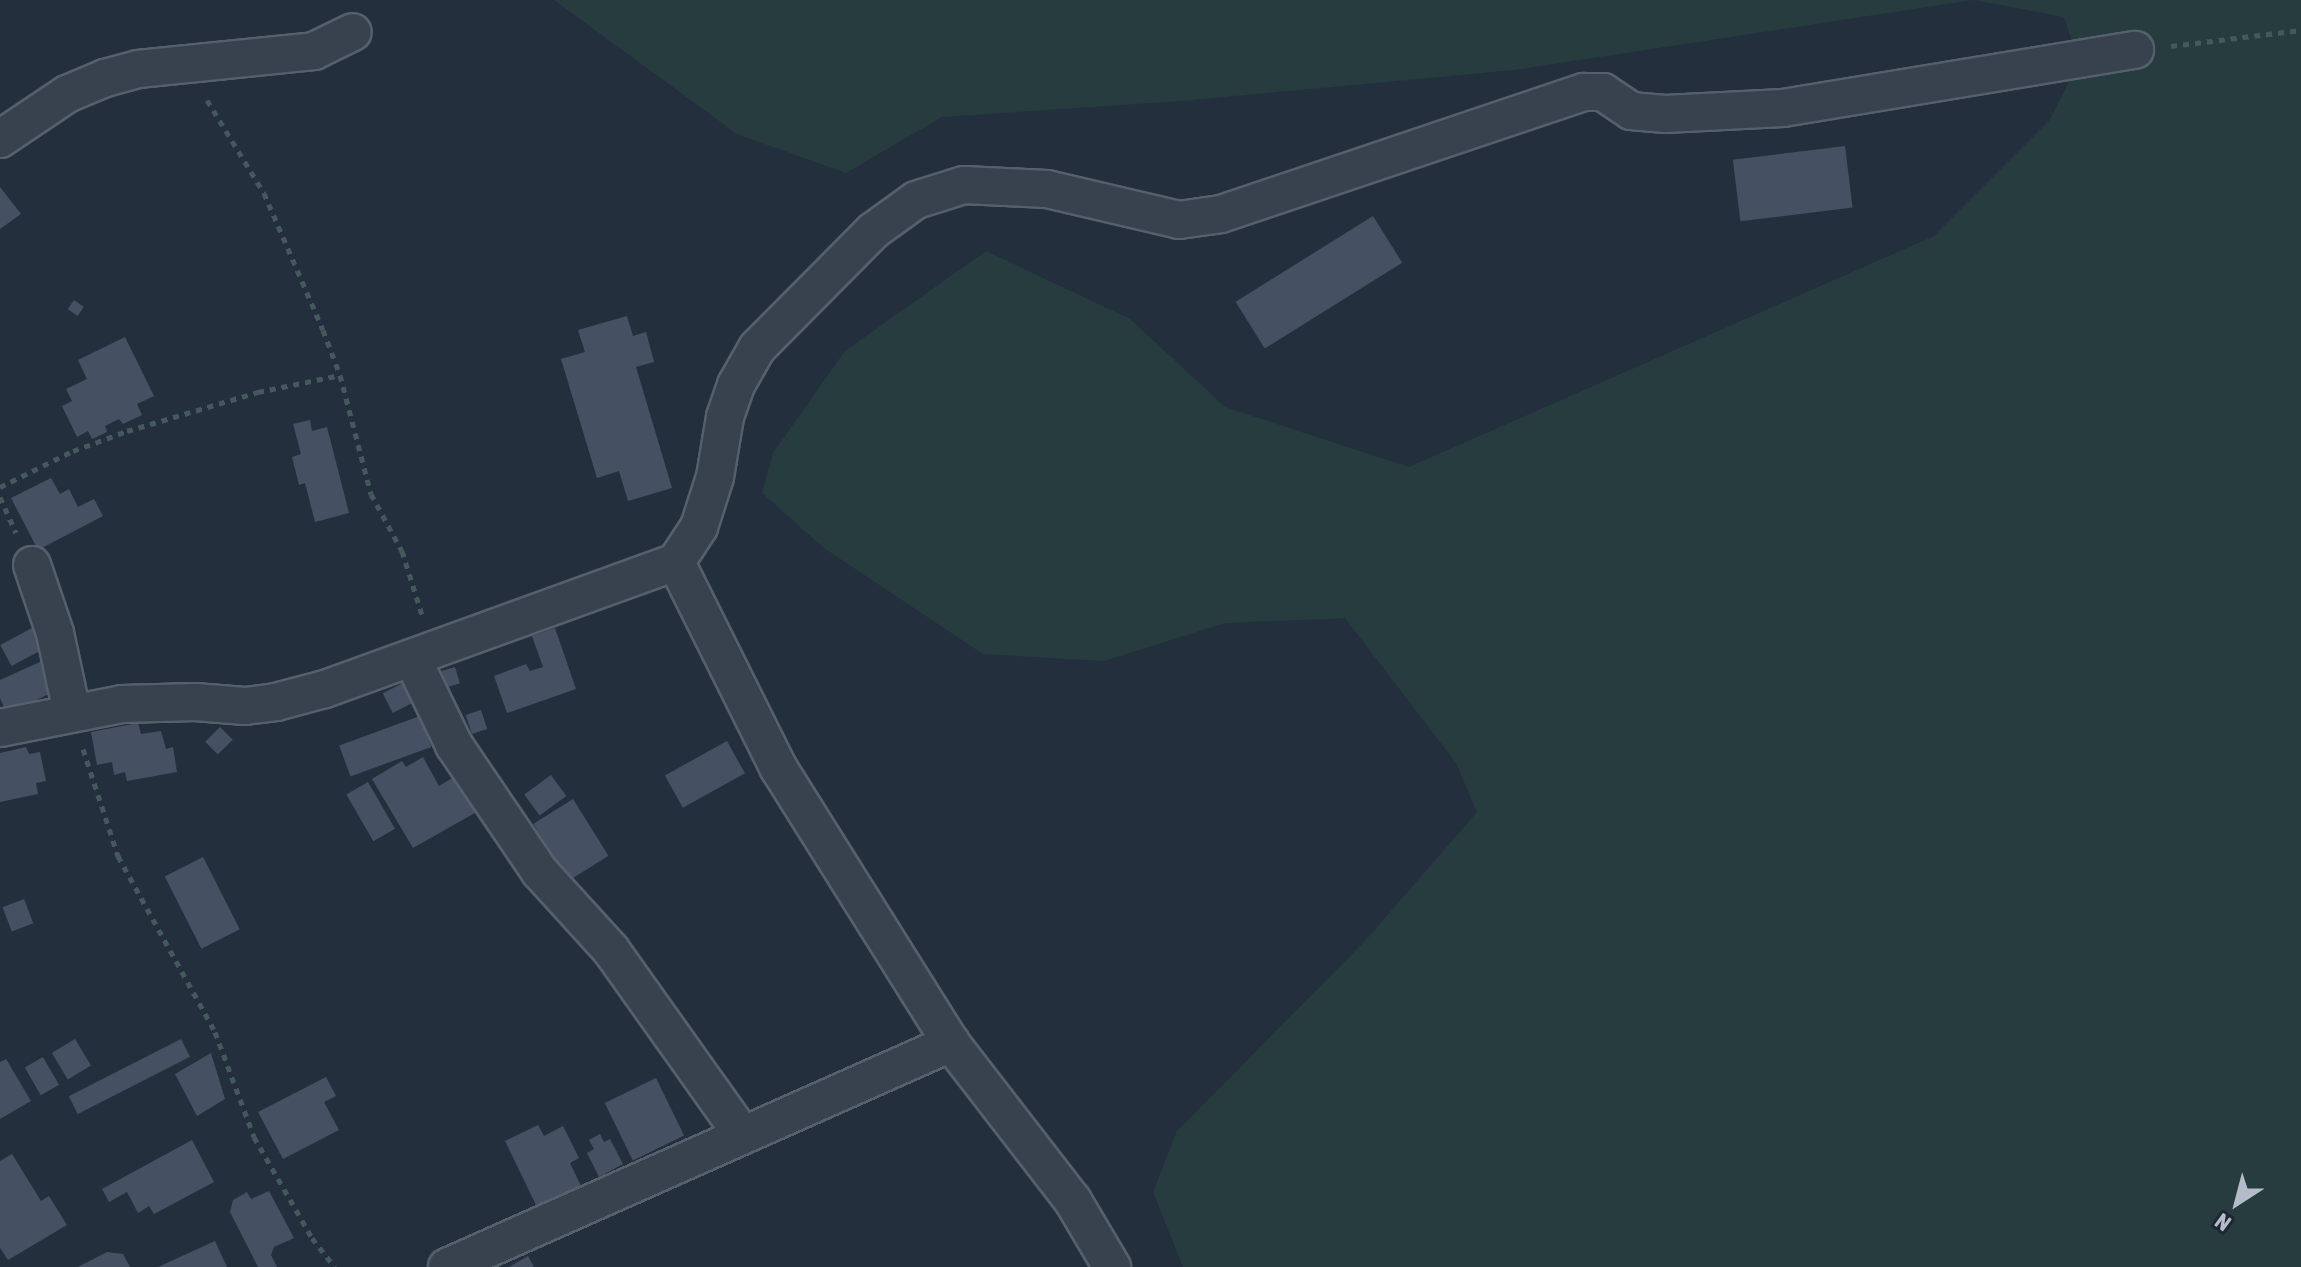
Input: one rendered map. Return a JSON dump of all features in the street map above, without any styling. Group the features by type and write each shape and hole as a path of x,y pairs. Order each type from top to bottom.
{"street":[{"path":"0,139 67,94 105,78 138,69 314,51 353,32"},
{"path":"0,728 122,704 195,702 245,706 276,702 422,654 676,562 699,527 715,477 725,417 736,385 757,348 873,231 916,200 964,185 1007,185 1047,189 1179,220 1221,214 1584,92 1603,92 1631,111 1643,112 1783,108 2135,50"},
{"path":"676,562 779,769 951,1043 1073,1201 1112,1267"},
{"path":"32,565 55,633 72,712"},
{"path":"422,654 454,745 540,872 611,950 741,1133"},
{"path":"447,1267 741,1133 951,1043"}],"path":[{"path":"2135,50 2301,30"},
{"path":"196,63 208,104 264,193 340,375 371,494 402,551 422,654"},
{"path":"0,487 73,451 127,431 258,392 340,375"},
{"path":"72,712 118,856 215,1032 254,1137 312,1238 335,1267"}],"green space":[{"path":"554,0 1973,0 1514,70 1182,101 942,117 846,173 737,134"},
{"path":"1974,0 2301,0 2301,1267 1183,1267 1153,1192 1177,1131 1365,941 1477,812 1456,763 1345,618 1225,623 1104,661 983,654 824,548 762,493 773,453 845,351 986,251 1130,319 1225,407 1409,467 1934,236 2049,121 2079,62 2064,17"}],"building":[{"path":"1845,146 1853,208 1740,221 1733,160"},
{"path":"0,187 21,214 0,229"},
{"path":"1373,216 1402,263 1265,348 1236,302"},
{"path":"74,300 84,307 78,316 68,309"},
{"path":"627,316 633,336 646,332 654,362 636,367 672,488 628,501 619,471 597,478 561,359 585,352 578,330"},
{"path":"125,337 154,396 137,404 142,415 123,424 119,419 105,426 107,432 92,439 88,431 77,437 62,406 72,401 66,389 87,379 78,360"},
{"path":"310,420 312,431 327,427 349,513 315,522 305,483 299,485 292,457 301,454 293,424"},
{"path":"51,478 60,494 69,489 78,507 94,499 103,516 38,550 11,498"},
{"path":"32,628 43,649 11,666 0,645"},
{"path":"555,628 576,689 507,713 494,676 526,664 530,671 543,667 532,636"},
{"path":"42,661 55,691 7,714 0,698 0,680"},
{"path":"455,667 460,683 447,687 442,671"},
{"path":"405,682 415,702 393,713 383,693"},
{"path":"481,710 487,729 472,734 466,715"},
{"path":"420,716 431,747 350,776 339,745"},
{"path":"138,723 141,734 161,731 166,749 173,747 177,772 127,781 125,772 114,775 112,762 97,765 91,732"},
{"path":"220,727 233,740 218,755 205,742"},
{"path":"727,741 745,773 683,808 665,775"},
{"path":"26,747 29,754 40,752 46,781 36,783 38,794 0,802 0,753"},
{"path":"423,757 439,786 459,774 480,810 413,848 372,779 402,761 406,767"},
{"path":"551,775 566,796 540,815 524,794"},
{"path":"368,782 395,829 373,841 346,794"},
{"path":"573,799 609,856 569,881 533,824"},
{"path":"203,857 240,929 201,949 165,877"},
{"path":"24,899 33,923 12,932 3,907"},
{"path":"75,1039 91,1066 68,1079 52,1053"},
{"path":"181,1039 190,1057 78,1114 69,1096"},
{"path":"211,1053 225,1099 197,1116 175,1074"},
{"path":"43,1057 59,1085 41,1095 25,1068"},
{"path":"6,1059 31,1101 0,1119 0,1062"},
{"path":"326,1077 336,1096 324,1102 339,1130 283,1159 258,1112"},
{"path":"656,1078 684,1136 633,1161 605,1103"},
{"path":"538,1125 544,1136 563,1126 579,1158 570,1163 581,1186 537,1207 505,1141"},
{"path":"600,1134 604,1142 610,1139 623,1164 599,1177 587,1153 594,1149 589,1140"},
{"path":"192,1140 214,1182 154,1214 149,1206 138,1213 127,1192 109,1202 102,1189"},
{"path":"12,1154 41,1201 49,1196 67,1225 8,1260 0,1248 0,1161"},
{"path":"269,1191 294,1238 274,1247 271,1255 277,1267 258,1267 230,1212 233,1200 247,1192 251,1199"},
{"path":"215,1241 227,1267 158,1267"},
{"path":"107,1252 123,1254 130,1267 78,1267"},
{"path":"528,1256 534,1267 509,1267"}]}
